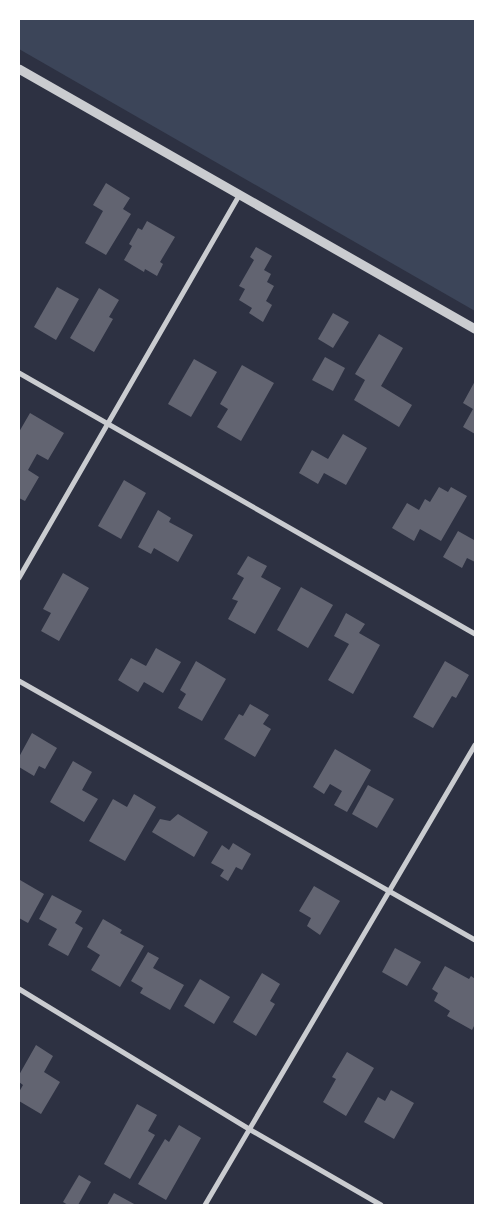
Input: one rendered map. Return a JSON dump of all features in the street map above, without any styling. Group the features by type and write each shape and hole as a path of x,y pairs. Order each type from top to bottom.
{"street":[{"path":"19,69 475,329"},
{"path":"19,578 240,194"},
{"path":"19,373 108,426 475,634"},
{"path":"19,681 475,940"},
{"path":"206,1205 475,745"},
{"path":"19,989 249,1129 381,1205"}],"shaded area":[{"path":"19,19 475,19 475,311 19,49"}],"building":[{"path":"106,183 130,198 123,209 131,214 106,255 85,243 103,211 93,205"},
{"path":"147,221 175,237 160,262 163,264 157,276 145,269 144,272 124,260 132,246 129,244 138,228 142,230"},
{"path":"256,247 272,256 264,270 271,274 267,282 274,286 266,301 272,305 263,322 249,313 252,308 239,300 245,289 239,286 254,260 250,257"},
{"path":"57,287 79,299 56,340 34,327"},
{"path":"99,288 119,300 109,317 113,319 94,352 70,338"},
{"path":"333,313 349,322 333,348 318,339"},
{"path":"379,334 403,348 381,386 412,405 399,427 354,400 365,380 355,374"},
{"path":"325,357 345,368 333,391 312,380"},
{"path":"194,359 217,372 191,417 168,404"},
{"path":"242,365 274,383 241,441 217,427 228,409 220,404"},
{"path":"475,381 475,434 463,427 473,409 463,403"},
{"path":"30,413 64,433 48,460 37,454 28,470 39,477 25,501 19,498 19,432"},
{"path":"343,434 367,448 346,485 324,473 318,484 299,473 312,450 328,459"},
{"path":"124,480 146,493 121,539 98,526"},
{"path":"439,487 448,492 451,487 467,496 441,541 420,529 414,541 392,528 407,503 419,510 425,499 430,502"},
{"path":"158,510 171,518 169,522 193,535 178,562 154,548 151,554 138,547"},
{"path":"458,531 474,540 475,538 475,562 467,558 462,568 443,557"},
{"path":"248,556 267,566 261,577 281,588 255,634 228,619 238,601 232,599 244,578 237,574"},
{"path":"63,573 89,588 59,641 41,631 51,613 43,609"},
{"path":"301,587 333,605 308,648 277,630"},
{"path":"346,613 365,624 359,633 380,645 353,694 328,680 349,644 334,636"},
{"path":"156,648 181,662 163,693 144,682 138,692 118,680 131,658 146,666"},
{"path":"196,661 226,679 202,721 178,708 186,694 180,690"},
{"path":"445,661 469,675 456,698 452,696 433,728 413,717"},
{"path":"250,704 269,715 263,724 271,729 255,757 224,739 239,714 243,716"},
{"path":"32,733 57,748 45,769 39,766 34,776 19,767 19,757"},
{"path":"335,749 371,770 347,812 334,805 342,791 330,784 324,794 313,787"},
{"path":"73,761 92,772 82,790 98,799 84,822 50,802"},
{"path":"368,785 394,799 377,828 352,814"},
{"path":"134,794 156,807 125,861 89,841 113,799 127,807"},
{"path":"178,814 208,832 194,857 152,832 160,819 170,821"},
{"path":"233,843 251,854 242,870 236,867 228,881 220,876 224,870 211,863 222,845 229,850"},
{"path":"20,880 44,894 28,923 19,918"},
{"path":"314,886 340,901 320,935 307,926 311,918 299,911"},
{"path":"52,895 82,911 75,923 83,928 68,956 48,945 57,929 39,919"},
{"path":"103,919 122,930 120,933 144,946 120,987 91,970 100,955 87,947"},
{"path":"395,948 421,962 407,986 382,972"},
{"path":"148,952 159,958 153,968 184,985 170,1010 140,993 143,988 131,981"},
{"path":"445,966 469,979 471,976 475,979 475,1024 472,1030 447,1016 450,1011 434,1001 438,993 432,989"},
{"path":"262,973 280,984 270,1001 275,1004 256,1036 233,1022"},
{"path":"200,979 230,997 214,1024 184,1006"},
{"path":"36,1045 53,1056 44,1072 60,1082 41,1114 19,1101 19,1092 23,1085 19,1082 19,1075"},
{"path":"347,1052 374,1068 346,1116 323,1102 336,1079 332,1077"},
{"path":"391,1090 414,1103 394,1139 364,1122 378,1097 385,1101"},
{"path":"137,1104 157,1115 148,1131 155,1135 130,1179 104,1164"},
{"path":"179,1125 201,1138 166,1200 138,1184 165,1139 169,1142"},
{"path":"79,1175 91,1182 78,1205 68,1205 63,1202"},
{"path":"114,1193 136,1205 107,1205"}]}
